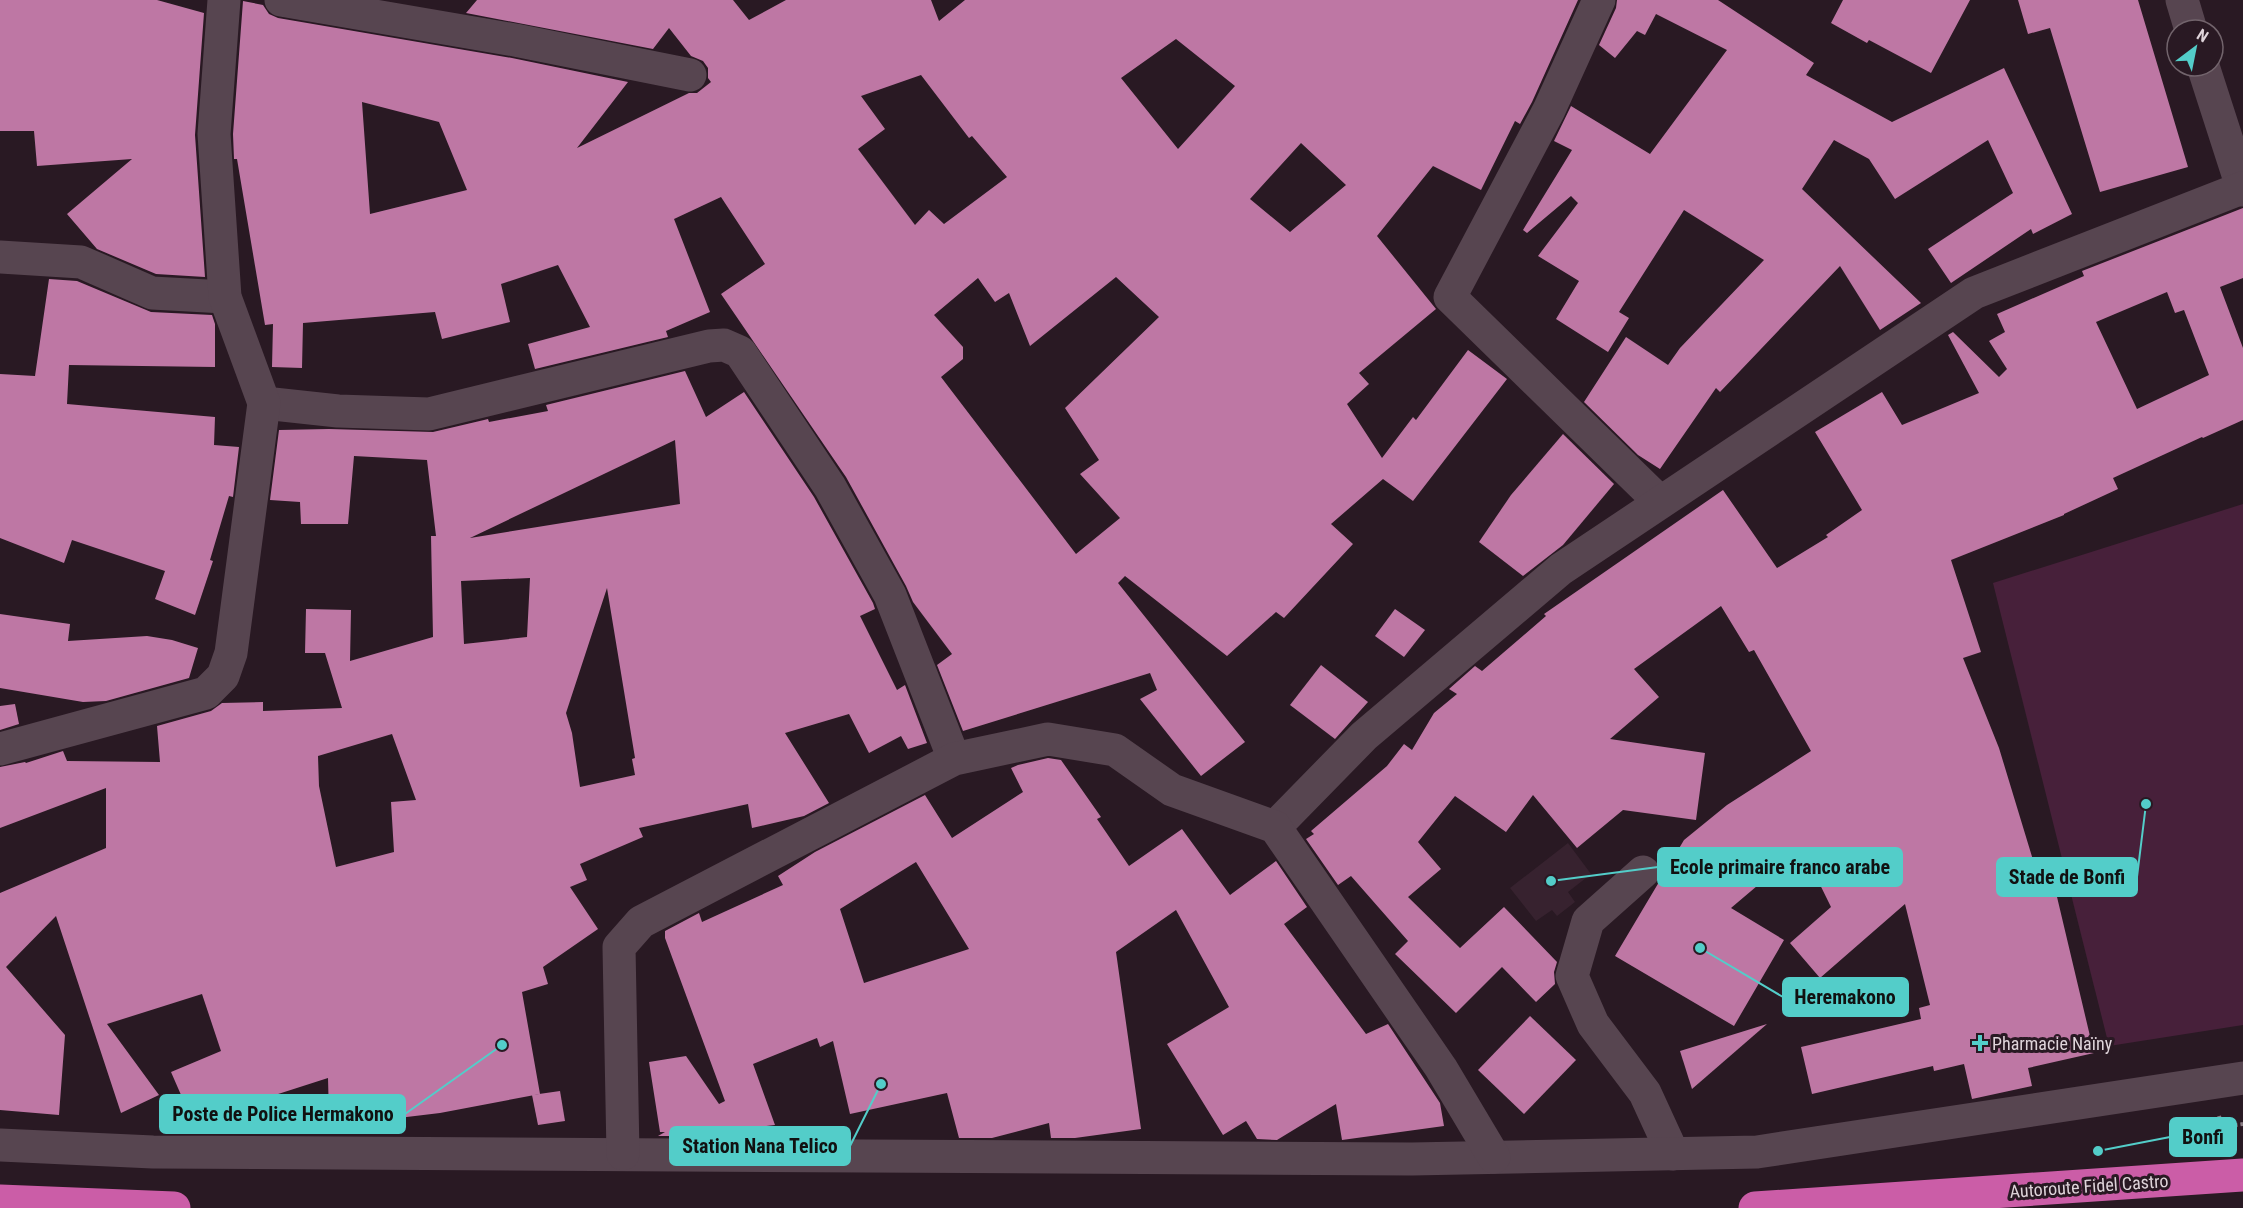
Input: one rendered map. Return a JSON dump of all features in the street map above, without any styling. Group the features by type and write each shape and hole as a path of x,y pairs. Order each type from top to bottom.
{"highway":[{"name":"Autoroute Fidel Castro","path":"1755,1208 2243,1175"},
{"path":"0,1201 174,1208"}],"street":[{"path":"0,749 206,693 223,676 231,653 264,403 225,297 214,134 224,0"},
{"path":"281,0 515,40 690,75"},
{"path":"1599,0 1549,110 1450,297 1660,502"},
{"path":"2182,0 2187,18"},
{"path":"1275,827 1364,736 1552,576 1974,293 2242,189 2207,78"},
{"path":"0,257 81,261 152,293 225,297"},
{"path":"264,403 338,411 429,414 709,346 724,345 740,352 830,487 890,595 954,759"},
{"path":"623,1154 619,947 642,922 954,759 1048,739 1115,750 1172,790 1275,827 1441,1068 1494,1157"},
{"path":"1643,872 1588,921 1572,976 1593,1023 1645,1093 1672,1154"},
{"path":"0,1145 153,1152 1412,1159 1757,1152 2243,1077"}],"shaded area":[{"path":"2243,504 2243,1025 2109,1046 1993,583"},
{"path":"1568,843 1591,874 1568,892 1575,902 1557,916 1552,910 1536,921 1510,888"}],"building":[{"path":"0,0 157,0 204,13 195,135 205,277 156,274 97,249 67,214 132,159 37,166 34,131 0,131"},
{"path":"477,0 733,0 749,20 786,0 931,0 939,21 965,0 1578,0 1532,102 1520,124 1515,121 1481,190 1433,166 1377,236 1436,309 1359,373 1369,384 1347,404 1382,458 1413,417 1416,420 1468,350 1507,379 1413,501 1383,479 1331,524 1353,544 1284,618 1276,612 1227,656 1125,576 1118,583 1245,742 1201,776 1140,699 1157,690 1150,673 963,731 937,665 952,654 913,602 846,477 721,294 765,264 721,197 674,219 710,312 666,331 668,337 535,369 528,344 590,327 558,265 501,284 510,322 442,339 435,312 303,323 302,368 272,367 273,324 265,325 237,159 234,159 233,134 243,1 263,5 269,14 278,18 512,58 628,82 577,148 689,93 697,93 711,82 708,78 708,68 703,61 691,56 669,28 653,49 466,13","holes":["1176,39 1235,86 1178,149 1121,78","921,75 969,138 972,136 1007,177 944,224 929,210 915,225 858,149 885,129 861,96","362,102 439,122 467,190 370,214","1301,143 1346,185 1290,232 1250,199","1116,277 1159,317 1065,408 1099,460 1080,474 1120,518 1076,554 941,377 963,359 963,347 934,315 978,278 995,302 1009,293 1030,346"]},
{"path":"1617,0 1718,0 1814,63 1806,75 1892,122 2004,68 2072,214 2033,234 2031,229 1951,283 1928,249 2013,193 1988,140 1895,199 1869,159 1834,140 1802,189 1921,303 1880,330 1840,266 1720,392 1716,388 1660,469 1638,455 1584,402 1626,337 1668,365 1680,348 1764,260 1684,210 1619,312 1629,318 1608,352 1556,319 1579,281 1538,256 1578,203 1571,196 1527,233 1523,230 1572,150 1554,141 1571,106 1650,154 1727,50 1656,14 1645,35 1637,31 1615,58 1599,45 1616,8"},
{"path":"1843,0 1970,0 1931,73 1831,23"},
{"path":"2018,0 2138,0 2188,167 2100,192 2050,28 2028,34"},
{"path":"2243,208 2243,278 2220,287 2243,348 2243,420 2113,478 2118,489 2064,515 1951,560 1981,652 1963,658 1999,748 2040,883 2053,880 2094,1053 2028,1068 2032,1086 1972,1099 1964,1064 1934,1071 1933,1066 1812,1094 1801,1047 1921,1019 1919,1008 1930,1005 1905,904 1820,978 1790,943 1831,907 1802,848 1731,908 1784,940 1734,1026 1615,956 1684,840 1727,805 1811,751 1754,650 1749,652 1721,606 1634,669 1659,697 1610,739 1705,753 1696,820 1623,810 1577,848 1533,795 1506,832 1455,796 1418,842 1441,869 1408,897 1460,948 1504,907 1557,962 1554,972 1555,984 1536,1002 1502,967 1456,1013 1395,954 1408,941 1351,876 1338,885 1306,839 1314,834 1311,831 1387,766 1404,744 1412,750 1434,713 1457,694 1449,689 1475,666 1482,671 1546,616 1544,614 1723,490 1777,568 1828,537 1826,535 1862,510 1815,432 1882,392 1902,425 1979,393 1948,335 1953,332 1999,377 2007,369 1989,341 2005,332 1997,314 2084,276 2082,271","holes":["2167,292 2175,313 2184,310 2209,375 2137,409 2096,322"]},
{"path":"49,279 77,281 151,312 212,315 215,324 215,367 69,365 67,404 215,417 214,445 239,447 233,497 229,496 210,560 213,561 195,615 155,599 165,571 72,540 64,563 0,538 0,374 35,376"},
{"path":"685,371 706,417 744,392 814,497 873,603 875,609 860,616 897,690 905,685 927,743 908,749 901,736 869,753 849,714 785,733 829,803 804,816 752,828 748,804 639,828 643,837 580,864 587,880 570,887 598,929 543,967 548,984 522,992 540,1094 440,1113 390,1119 389,1116 329,1117 328,1078 253,1102 195,1127 171,1072 221,1051 202,994 107,1024 159,1095 121,1113 56,916 6,967 65,1035 59,1115 0,1110 0,893 106,848 106,788 0,828 0,767 26,763 63,751 67,761 160,762 157,726 211,711 222,703 263,702 263,711 342,708 325,653 305,653 306,609 351,610 350,661 433,637 431,536 436,536 427,460 354,456 348,524 301,524 300,502 270,500 279,430 433,432 488,419 489,422 548,411 546,405","holes":["675,440 680,504 470,538","530,578 527,637 464,644 461,581","607,588 635,758 632,759 635,775 580,787 572,733 566,713","392,734 416,800 391,802 394,852 336,867 319,786 318,756"]},
{"path":"1563,434 1614,484 1563,545 1523,576 1479,542 1511,495"},
{"path":"1395,609 1425,630 1404,657 1375,636"},
{"path":"0,614 70,624 68,641 147,636 172,640 198,648 189,678 106,701 83,702 0,688"},
{"path":"1321,665 1368,702 1335,739 1290,705"},
{"path":"15,704 19,724 0,730 0,706"},
{"path":"1048,758 1061,760 1101,817 1097,819 1129,866 1182,829 1230,895 1276,861 1307,907 1284,924 1366,1034 1388,1024 1440,1103 1444,1126 1342,1140 1336,1104 1277,1140 1257,1139 1246,1121 1223,1135 1167,1044 1229,1007 1176,910 1116,952 1141,1129 1075,1138 1051,1138 1049,1123 992,1138 959,1138 947,1093 850,1114 833,1041 820,1047 817,1038 753,1064 775,1125 658,1136 665,1132 660,1132 649,1062 686,1056 719,1104 725,1101 665,938 665,931 699,913 702,922 783,885 778,876 815,852 925,795 952,838 1023,792 1011,768","holes":["916,862 969,949 864,983 840,909"]},
{"path":"1530,1016 1576,1060 1524,1114 1478,1070"},
{"path":"1767,1024 1692,1089 1680,1051"},
{"path":"560,1091 565,1121 538,1125 532,1095"}],"place":[{"name":"Stade de Bonfi","path":"2146,804"},
{"name":"Ecole primaire franco arabe","path":"1551,881"},
{"name":"Heremakono","path":"1700,948"},
{"name":"Pharmacie Naïny","path":"1980,1043"},
{"name":"Poste de Police Hermakono","path":"502,1045"},
{"name":"Station Nana Telico","path":"881,1084"},
{"name":"Bonfi","path":"2098,1151"}]}
